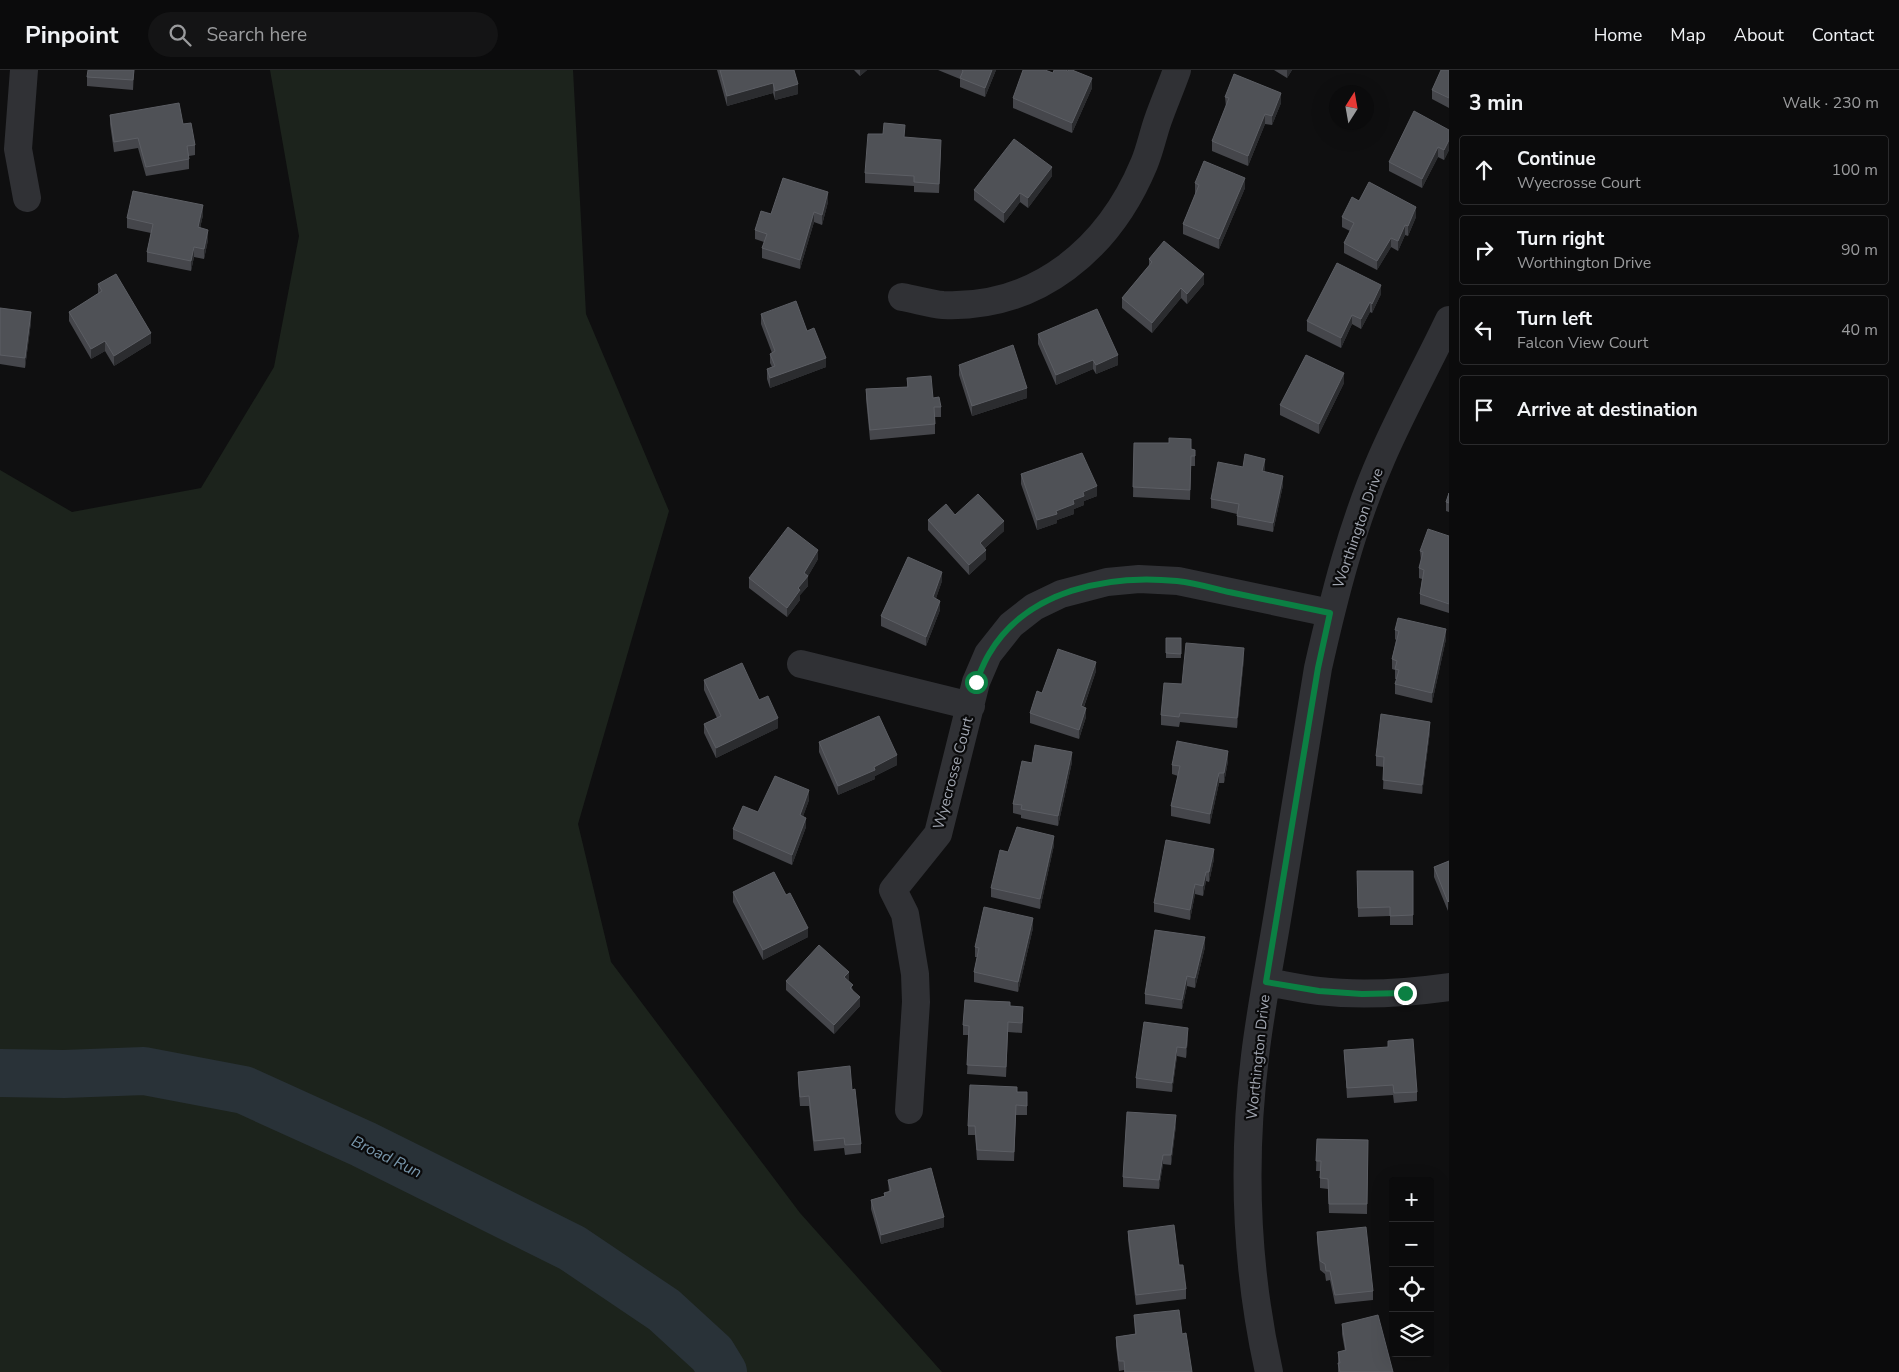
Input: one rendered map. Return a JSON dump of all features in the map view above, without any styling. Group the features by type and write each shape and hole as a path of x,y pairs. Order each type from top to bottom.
{"street":[{"path":"24,70 18,149 27,198"},
{"path":"902,297 942,305 976,304 1015,296 1046,282 1074,262 1103,233 1127,200 1145,163 1177,70"},
{"name":"Worthington Drive","path":"1269,1372 1252,1277 1249,1223 1250,1132 1255,1057 1318,668 1330,613 1352,537 1382,458 1449,320"},
{"name":"Wyecrosse Court","path":"909,1110 916,1002 915,974 905,914 893,890 938,834 976,682 988,654 1010,625 1034,607 1061,594 1107,582 1139,579 1178,581 1330,613"},
{"path":"801,664 971,706"},
{"path":"1266,982 1319,991 1362,994 1405,993 1449,987"}],"shaded area":[{"path":"270,70 573,70 586,314 669,511 578,824 611,962 800,1213 942,1372 0,1372 0,470 72,512 201,488 274,367 299,236"}],"building":[{"path":"88,70 134,70 133,80 87,77"},
{"path":"720,70 794,70 798,84 775,91 773,83 727,96"},
{"path":"962,70 992,70 985,88 960,78"},
{"path":"1023,70 1045,70 1053,73 1054,70 1072,70 1092,78 1072,123 1013,98"},
{"path":"1441,70 1449,70 1449,98 1432,90"},
{"path":"1234,74 1281,93 1272,116 1265,114 1248,156 1212,141 1229,98 1225,97"},
{"path":"179,103 183,124 191,123 195,145 187,146 189,159 146,167 138,138 114,142 110,115"},
{"path":"1414,111 1449,130 1449,140 1444,150 1438,147 1422,179 1389,162"},
{"path":"884,123 905,125 904,137 941,140 939,184 914,182 914,176 865,173 868,134 883,134"},
{"path":"1014,139 1052,167 1028,198 1020,193 1004,213 974,190"},
{"path":"1204,161 1245,178 1219,239 1183,224 1199,185 1195,183"},
{"path":"783,178 828,192 822,215 814,212 800,260 762,248 767,234 755,230 761,211 771,214"},
{"path":"1369,182 1416,207 1408,226 1405,225 1398,241 1391,238 1377,261 1344,243 1354,223 1342,217 1352,197 1359,201"},
{"path":"133,191 203,205 198,227 208,230 204,249 194,247 191,261 147,252 153,224 127,218"},
{"path":"1164,241 1204,274 1187,294 1181,288 1152,323 1122,298 1152,262 1149,259"},
{"path":"1337,263 1381,285 1372,304 1370,302 1361,319 1352,315 1341,338 1307,321"},
{"path":"116,274 151,333 114,356 105,341 91,349 69,312 102,291 98,284"},
{"path":"796,301 807,331 814,328 826,358 770,378 767,369 775,366 770,354 775,351 761,314"},
{"path":"0,308 31,312 25,358 0,355"},
{"path":"1097,309 1118,355 1096,365 1093,360 1056,375 1038,334"},
{"path":"1013,345 1027,388 972,406 959,365"},
{"path":"1306,355 1344,373 1319,424 1280,405"},
{"path":"931,376 933,398 939,397 941,407 934,407 935,424 870,430 866,389 908,387 907,378"},
{"path":"1169,438 1191,439 1191,449 1195,450 1195,456 1191,456 1190,490 1133,487 1134,443 1169,443"},
{"path":"1082,453 1097,486 1083,492 1084,496 1073,500 1074,504 1056,511 1057,514 1037,520 1021,474"},
{"path":"1245,454 1265,459 1262,471 1283,476 1273,523 1237,516 1239,504 1211,499 1218,462 1243,467"},
{"path":"978,494 1004,521 980,543 986,550 969,565 928,520 946,504 955,515"},
{"path":"788,527 818,550 804,573 808,576 798,588 800,590 787,608 749,578"},
{"path":"1428,529 1449,536 1449,604 1420,594 1424,570 1419,568 1423,552 1420,551"},
{"path":"908,557 942,572 933,597 940,601 926,637 881,616"},
{"path":"1398,618 1446,629 1432,693 1395,684 1399,670 1395,669 1397,661 1392,659 1399,631 1395,630"},
{"path":"1166,638 1181,638 1181,654 1166,653"},
{"path":"1186,643 1244,648 1237,718 1180,713 1179,717 1161,715 1164,683 1182,684"},
{"path":"1058,649 1096,662 1081,706 1086,708 1079,730 1030,713 1037,691 1042,693"},
{"path":"742,663 759,700 768,696 778,718 716,748 704,724 721,716 704,680"},
{"path":"1381,714 1430,722 1422,785 1383,780 1384,757 1376,756"},
{"path":"879,716 897,755 874,767 875,770 838,786 819,742"},
{"path":"1177,741 1228,751 1224,773 1219,773 1210,814 1171,806 1180,766 1172,765"},
{"path":"1035,745 1072,752 1058,816 1021,809 1022,805 1013,804 1022,761 1032,763"},
{"path":"775,776 809,790 800,815 806,818 792,855 733,829 743,806 758,812"},
{"path":"1017,827 1054,836 1040,899 991,888 1000,850 1008,852"},
{"path":"1166,840 1214,849 1209,872 1206,872 1203,886 1195,884 1190,910 1154,903"},
{"path":"1449,861 1449,901 1448,902 1434,867"},
{"path":"1357,871 1413,871 1413,915 1390,916 1390,907 1358,908"},
{"path":"774,872 786,895 790,893 808,928 763,950 733,892"},
{"path":"984,907 1033,918 1018,982 974,972 979,948 975,947"},
{"path":"1155,930 1205,937 1195,978 1187,976 1182,1000 1145,994"},
{"path":"819,945 849,972 844,977 853,985 850,988 860,997 834,1025 786,981"},
{"path":"965,1000 1010,1002 1010,1006 1023,1007 1022,1023 1008,1022 1006,1067 967,1065 969,1026 963,1025"},
{"path":"1144,1022 1188,1028 1186,1048 1177,1047 1172,1083 1136,1078"},
{"path":"1413,1039 1417,1092 1394,1093 1393,1085 1347,1088 1344,1050 1388,1047 1388,1041"},
{"path":"850,1066 852,1090 855,1089 861,1144 845,1145 844,1138 814,1141 809,1096 800,1097 798,1072"},
{"path":"970,1085 1017,1087 1017,1092 1027,1092 1027,1106 1016,1105 1014,1152 977,1150 975,1126 968,1126"},
{"path":"1127,1112 1176,1115 1171,1155 1163,1155 1159,1180 1123,1177"},
{"path":"1317,1139 1368,1140 1367,1204 1329,1204 1328,1179 1320,1178 1321,1161 1316,1161"},
{"path":"931,1168 944,1217 881,1235 871,1200 885,1196 884,1193 891,1191 888,1180"},
{"path":"1174,1225 1179,1265 1183,1265 1186,1289 1136,1295 1128,1231"},
{"path":"1366,1227 1373,1291 1335,1295 1330,1271 1326,1271 1325,1264 1320,1261 1317,1232"},
{"path":"1179,1310 1182,1334 1186,1333 1192,1372 1125,1372 1124,1361 1119,1361 1116,1337 1136,1334 1134,1315"},
{"path":"1378,1315 1393,1372 1340,1372 1338,1352 1346,1350 1342,1324"}],"waterway":[{"name":"Broad Run","path":"0,1073 64,1074 144,1071 244,1090 363,1144 572,1248 664,1310 712,1354 723,1372"}],"route":[{"path":"976,682 988,654 1010,625 1034,607 1061,594 1107,582 1139,579 1178,581 1330,613 1318,668 1266,982 1319,991 1362,994 1405,993"}]}
